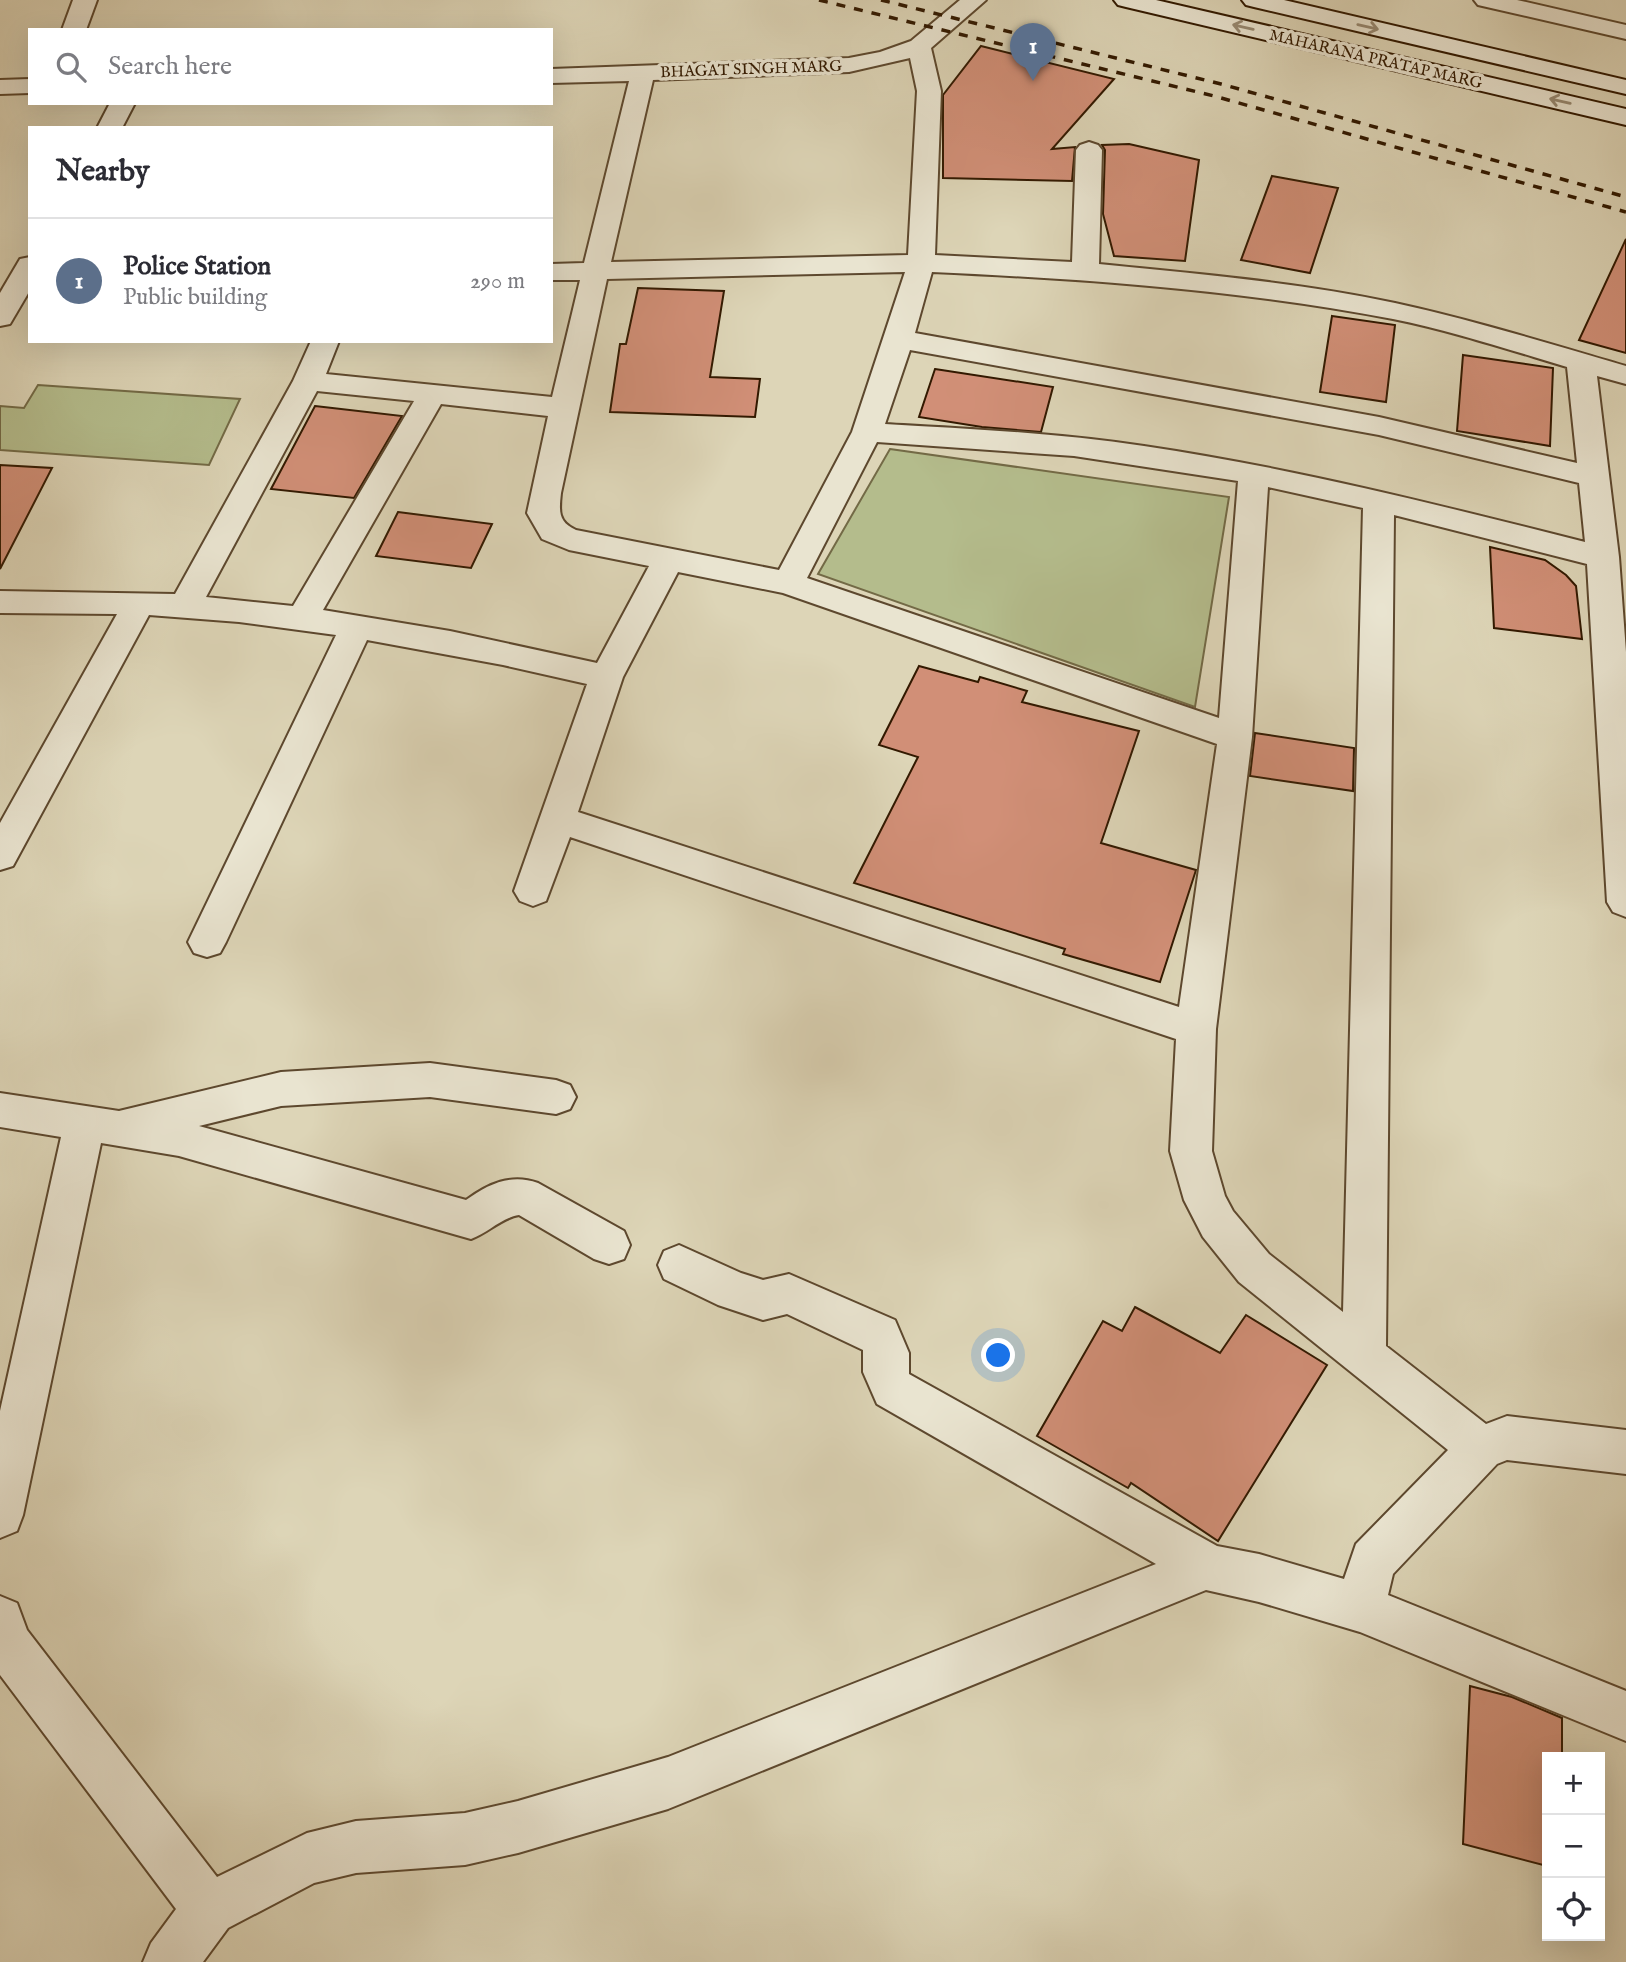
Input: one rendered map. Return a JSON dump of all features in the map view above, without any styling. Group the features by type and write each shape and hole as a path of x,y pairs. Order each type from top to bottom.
{"street":[{"path":"75,28 85,0"},
{"name":"BHAGAT SINGH MARG","path":"553,76 849,65 886,58 919,46 974,0"},
{"name":"MAHARANA PRATAP MARG","path":"1126,0 1626,117"},
{"name":"MAHARANA PRATAP MARG","path":"1254,0 1626,87"},
{"path":"1486,0 1626,32"},
{"path":"1435,72 1448,45"},
{"path":"788,583 867,432 900,339 921,264 929,91 919,46"},
{"path":"643,73 564,408 544,513 553,532 569,539 788,583 1235,737"},
{"path":"0,87 28,86"},
{"path":"110,126 122,105"},
{"path":"1085,271 1088,150"},
{"path":"553,272 921,264 1085,271 1224,285 1393,311 1479,332 1626,375"},
{"path":"10,304 28,269"},
{"path":"900,339 1379,426 1595,477"},
{"path":"185,606 308,381 324,343"},
{"path":"1581,361 1603,557 1626,902"},
{"path":"308,381 564,408"},
{"path":"301,620 432,395"},
{"path":"867,432 1142,455 1254,474 1603,557"},
{"path":"1254,474 1235,737 1196,1029 1191,1151 1205,1200 1218,1224 1254,1268 1481,1448"},
{"path":"1364,1355 1380,502"},
{"path":"533,891 606,677 668,559"},
{"path":"0,602 185,606 301,620 463,643 606,677"},
{"path":"0,856 138,605"},
{"path":"207,942 356,628"},
{"path":"557,819 1196,1029"},
{"path":"101,1125 281,1088 430,1080 556,1097"},
{"path":"0,1110 179,1138 471,1220 499,1200 523,1196 609,1245"},
{"path":"1,1507 101,1125"},
{"path":"680,1265 733,1292 763,1300 789,1294 879,1335 887,1353 885,1372 893,1389 1205,1566 1222,1572 1259,1577 1360,1608 1626,1716"},
{"path":"1360,1608 1373,1561 1481,1448 1507,1438 1626,1452"},
{"path":"170,1962 209,1909 307,1859 356,1847 465,1839 518,1827 668,1783 1147,1592 1205,1566"},
{"path":"0,1620 5,1642 209,1909"}],"green space":[{"path":"38,385 240,399 209,465 0,450 0,406 24,408"},
{"path":"890,449 1229,497 1195,707 818,574"}],"building":[{"path":"981,46 1114,79 1052,149 1075,147 1072,181 943,178 943,95"},
{"path":"1129,144 1199,160 1185,261 1114,256 1103,214 1105,150 1102,145"},
{"path":"1272,176 1338,188 1310,273 1241,260"},
{"path":"1626,239 1626,353 1579,340"},
{"path":"638,288 724,291 710,377 760,379 755,417 610,412 620,344 626,344"},
{"path":"1332,316 1395,325 1386,402 1320,392"},
{"path":"1463,355 1553,368 1550,446 1457,431"},
{"path":"935,369 1053,387 1041,432 982,427 919,417"},
{"path":"315,406 402,416 354,498 271,489"},
{"path":"0,465 52,468 0,569"},
{"path":"398,512 492,524 471,568 376,556"},
{"path":"1490,547 1545,560 1566,575 1576,586 1582,639 1494,628"},
{"path":"919,666 978,682 980,677 1027,691 1022,702 1139,731 1101,843 1196,870 1160,982 1063,954 1065,949 854,883 918,757 879,745"},
{"path":"1255,733 1354,748 1353,791 1250,776"},
{"path":"1135,1307 1220,1353 1246,1315 1327,1365 1218,1541 1131,1483 1128,1488 1037,1436 1103,1321 1122,1331"},
{"path":"1470,1686 1512,1697 1562,1718 1562,1752 1542,1752 1542,1865 1463,1844"}],"railway":[{"path":"819,0 1214,96 1626,212"},
{"path":"881,0 1221,84 1626,197"}],"place":[{"name":"Police Station","path":"1033,81"}]}
